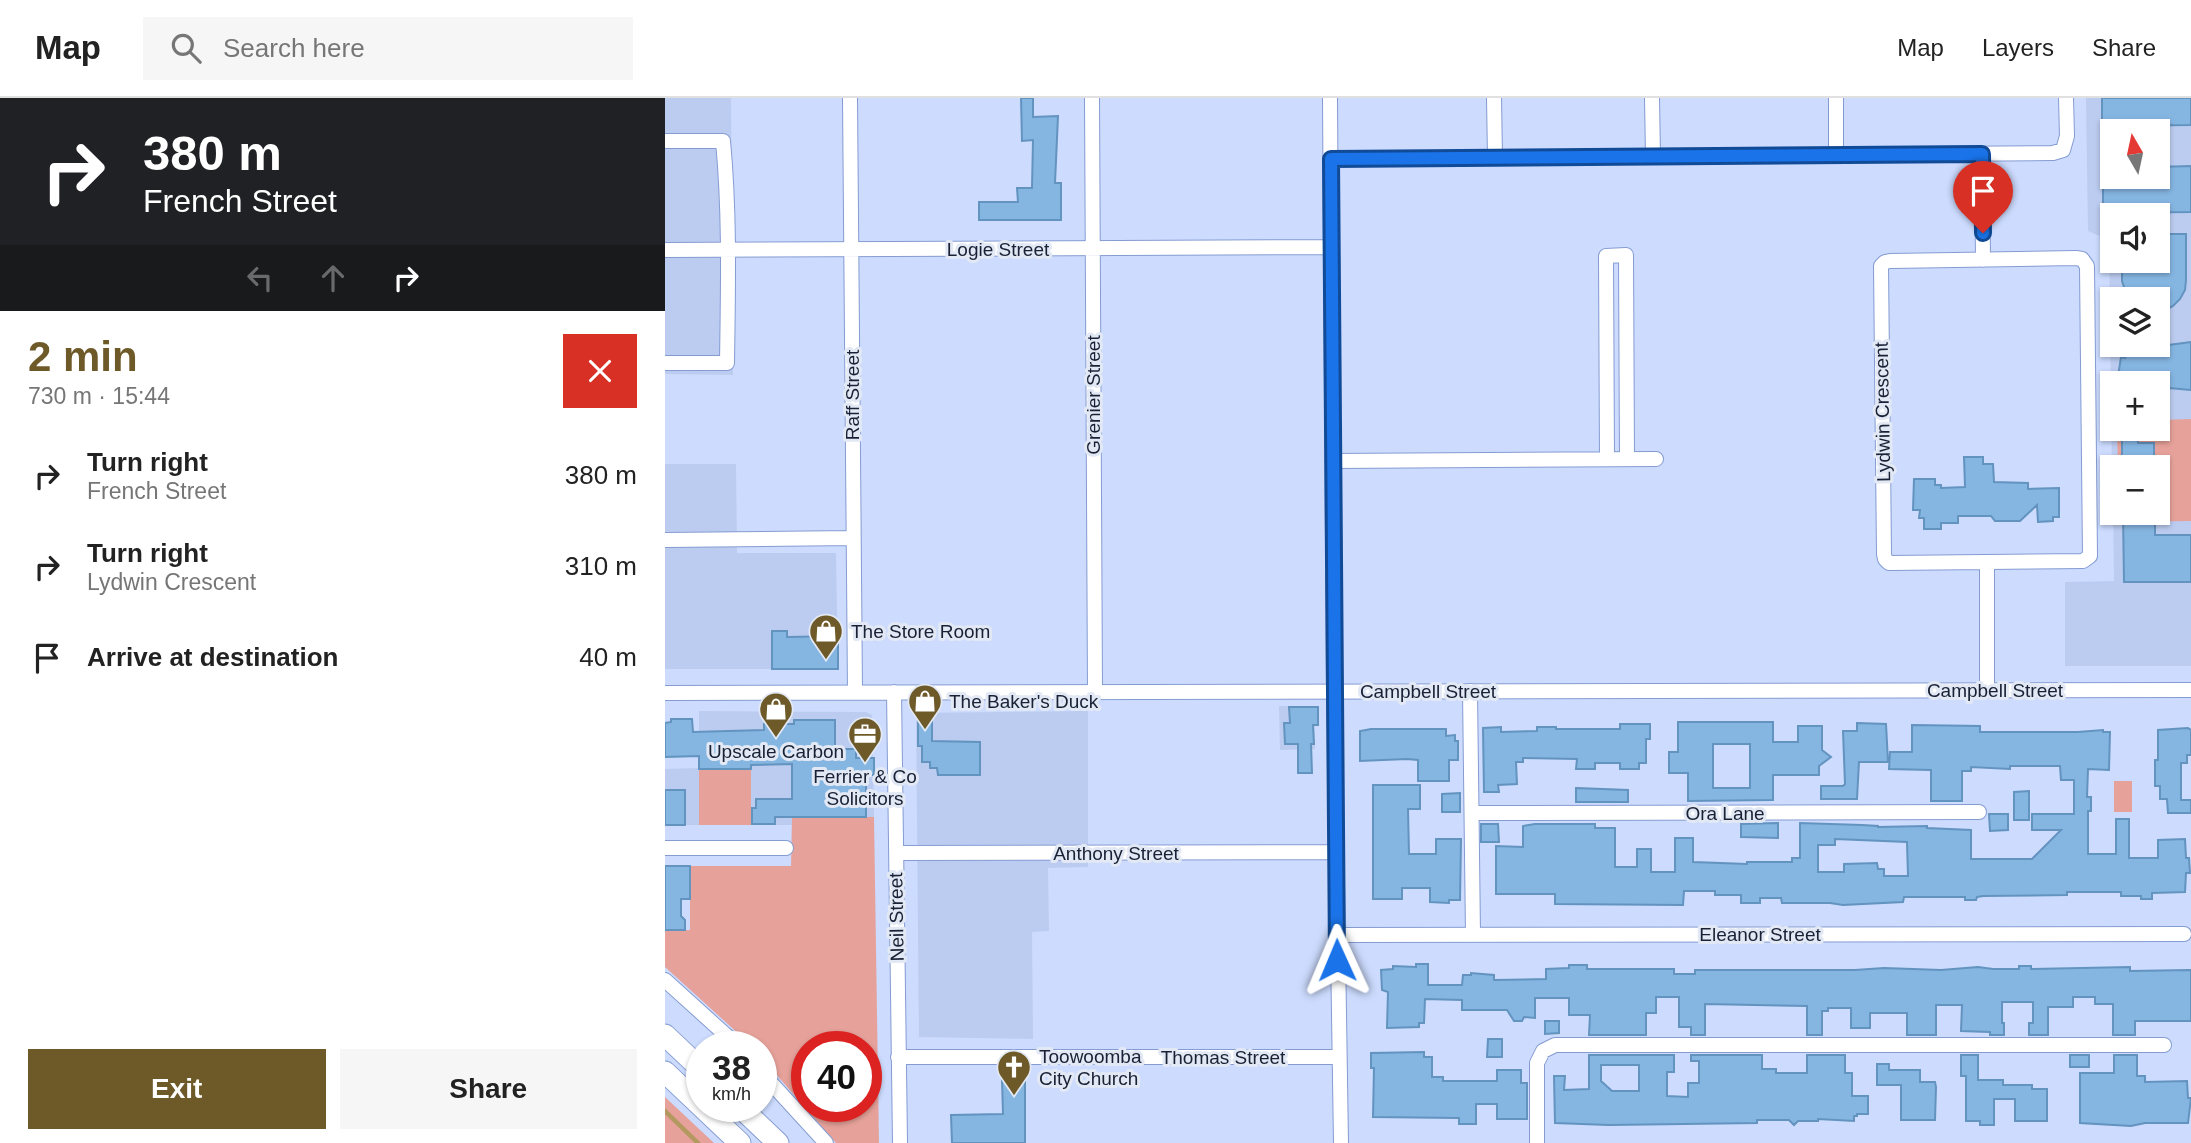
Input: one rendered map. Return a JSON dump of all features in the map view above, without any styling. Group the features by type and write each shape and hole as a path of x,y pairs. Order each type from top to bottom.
{"highway":[{"path":"665,1035 686,1055"},
{"path":"665,1072 740,1143"},
{"path":"756,1122 778,1143"}],"street":[{"name":"Raff Street","path":"850,98 855,692"},
{"name":"Grenier Street","path":"1092,98 1095,692"},
{"path":"1331,98 1335,852 1341,1143"},
{"path":"1494,98 1495,157"},
{"path":"1652,98 1653,156"},
{"path":"1836,98 1836,154"},
{"path":"1331,159 2053,153 2063,150 2067,136 2066,98"},
{"path":"665,141 723,141 727,182 728,251 727,363 665,363"},
{"path":"1982,154 1983,260"},
{"name":"Logie Street","path":"665,250 1331,247"},
{"path":"1607,459 1606,256 1626,255 1627,459"},
{"name":"Lydwin Crescent","path":"2079,258 2087,266 2090,556 2083,561 1892,564 1885,559 1882,264 1890,261 1983,260 2079,258"},
{"path":"1332,461 1656,459"},
{"path":"665,540 853,538"},
{"path":"1987,562 1987,690"},
{"name":"Campbell Street","path":"665,693 2191,690"},
{"path":"1470,691 1473,934"},
{"name":"Neil Street","path":"894,692 899,1143"},
{"name":"Ora Lane","path":"1472,813 1979,812"},
{"path":"665,848 786,848"},
{"name":"Anthony Street","path":"896,853 1335,852"},
{"name":"Eleanor Street","path":"1336,935 2184,934"},
{"path":"665,980 721,1031"},
{"path":"1537,1143 1537,1063 1543,1051 1555,1045 2164,1045"},
{"name":"Thomas Street","path":"898,1057 1338,1057"},
{"path":"777,1089 826,1143"}],"shaded area":[{"path":"665,98 731,98 733,375 665,374"},
{"path":"2086,98 2191,98 2191,666 2065,666 2065,582 2114,581 2113,525 2170,525 2170,455 2112,455 2112,441 2170,441 2170,371 2111,371 2110,357 2170,357 2170,287 2110,287 2109,273 2170,273 2170,203 2100,203 2100,236 2088,231"},
{"path":"2191,419 2191,521 2170,521 2170,455 2118,455 2117,441 2170,441 2170,420"},
{"path":"665,464 736,464 737,553 836,553 838,669 665,669"},
{"path":"1279,706 1314,706 1315,749 1280,750"},
{"path":"699,711 866,712 872,715 874,817 792,817 792,825 665,825 665,769 699,768"},
{"path":"1088,711 1088,867 1048,868 1049,931 1032,932 1033,1039 919,1037 916,713"},
{"path":"699,769 751,769 751,825 699,825"},
{"path":"2114,781 2132,781 2132,812 2114,812"},
{"path":"792,817 874,817 877,1031 791,1031 791,1091 777,1075 777,1031 735,1031 665,967 665,930 690,930 690,866 791,866"},
{"path":"665,1097 686,1117 686,1122 692,1122 714,1143 665,1143"},
{"path":"818,1122 879,1122 879,1143 836,1143"}],"building":[{"path":"1021,98 1033,98 1033,117 1058,116 1055,183 1061,183 1061,220 979,220 979,202 1018,202 1017,188 1032,188 1033,140 1022,141"},
{"path":"2102,98 2191,98 2191,125 2170,125 2170,119 2102,119"},
{"path":"2191,166 2191,212 2170,212 2170,203 2103,203 2103,189 2170,189 2170,167"},
{"path":"2170,234 2186,234 2185,290 2173,306 2170,308 2170,287 2124,287 2122,273 2170,273"},
{"path":"2191,342 2191,390 2170,388 2170,371 2119,371 2121,357 2170,357 2170,345"},
{"path":"2122,441 2154,443 2154,455 2122,455"},
{"path":"1964,457 1983,457 1983,464 1993,464 1994,482 2028,483 2028,489 2059,488 2059,517 2053,517 2053,521 2038,522 2037,505 2020,521 1995,521 1991,516 1958,516 1958,523 1941,523 1941,529 1924,529 1924,518 1919,518 1920,510 1913,510 1914,479 1935,479 1935,485 1941,485 1941,488 1965,487"},
{"path":"2123,525 2155,525 2155,535 2191,535 2191,582 2124,582"},
{"path":"772,631 787,631 787,637 838,636 838,669 772,669"},
{"path":"1289,707 1318,707 1318,725 1313,725 1314,744 1311,744 1312,773 1298,773 1298,744 1285,744 1284,723 1290,723"},
{"path":"918,716 932,716 932,741 980,742 980,775 938,775 937,768 930,768 930,762 922,762 922,746 918,746"},
{"path":"671,719 692,719 693,732 764,730 764,724 794,724 794,720 835,720 835,749 856,749 856,758 874,758 874,775 866,775 866,817 775,817 775,824 752,824 752,808 756,808 756,799 792,799 792,764 751,765 751,769 699,769 699,756 665,757 665,723 671,722"},
{"path":"1678,722 1773,722 1773,742 1798,742 1798,726 1822,726 1822,750 1831,757 1819,766 1819,775 1773,775 1773,800 1688,801 1688,773 1669,773 1669,752 1678,752","holes":["1713,744 1750,744 1750,788 1713,788"]},
{"path":"1857,723 1886,724 1888,762 1859,762 1857,799 1821,799 1821,786 1845,784 1843,731 1857,731"},
{"path":"1620,724 1650,724 1650,739 1646,739 1646,763 1639,763 1639,769 1620,769 1620,763 1595,763 1595,769 1576,769 1577,759 1523,758 1523,762 1516,762 1517,784 1498,785 1499,792 1484,792 1483,728 1501,727 1501,732 1537,731 1537,727 1620,729"},
{"path":"1912,725 1980,726 1980,732 2110,732 2109,770 2088,769 2087,797 2091,797 2091,811 2088,811 2088,854 2116,854 2116,819 2129,819 2129,858 2158,858 2158,840 2185,839 2190,873 2186,873 2185,892 2152,893 2152,899 2121,896 2121,892 2067,892 2067,895 1983,896 1977,897 1976,900 1965,900 1965,897 1904,897 1903,902 1843,905 1782,903 1781,898 1760,898 1760,903 1741,903 1741,895 1715,895 1715,891 1684,891 1683,905 1555,904 1555,894 1496,894 1496,846 1523,847 1523,826 1535,824 1595,824 1595,828 1615,828 1615,867 1637,867 1637,849 1651,849 1651,872 1675,872 1675,838 1693,838 1693,862 1792,862 1792,858 1800,858 1800,823 1878,827 1927,826 1971,830 1971,859 2032,859 2061,830 2032,830 2032,814 2074,814 2074,780 2061,780 2060,766 2010,766 2010,769 1971,767 1971,771 1962,771 1962,801 1931,801 1931,770 1889,769 1890,752 1912,752","holes":["1835,839 1907,842 1908,876 1884,876 1884,869 1878,869 1877,863 1844,864 1844,872 1818,872 1818,845 1835,845"]},
{"path":"1446,729 1446,736 1455,735 1455,741 1458,741 1458,760 1449,760 1449,781 1418,781 1418,760 1360,761 1360,731"},
{"path":"2158,730 2191,730 2191,755 2187,755 2187,763 2181,763 2181,800 2191,800 2191,813 2168,813 2167,799 2160,799 2160,786 2155,786"},
{"path":"1373,785 1420,785 1420,809 1408,809 1409,854 1436,854 1436,839 1461,839 1460,900 1449,900 1449,903 1430,902 1430,888 1402,888 1402,899 1373,899"},
{"path":"1576,788 1628,790 1628,802 1576,802"},
{"path":"665,790 685,790 685,825 665,825"},
{"path":"2029,791 2029,820 2014,820 2014,792"},
{"path":"1460,793 1460,812 1442,812 1442,794"},
{"path":"1989,814 2008,814 2008,830 1990,831"},
{"path":"1778,823 1778,838 1741,837 1741,824"},
{"path":"1481,824 1498,824 1499,842 1481,842"},
{"path":"665,866 690,866 690,899 681,899 681,916 685,920 685,930 665,930"},
{"path":"1416,964 1428,964 1428,985 1462,985 1463,975 1471,973 1494,975 1494,980 1546,979 1546,969 1569,968 1569,965 1587,965 1587,969 1674,969 1674,974 1695,974 1695,970 1941,970 1978,967 2019,969 2019,966 2031,966 2031,969 2130,967 2130,971 2191,970 2191,1021 2135,1021 2135,1035 2113,1035 2113,1004 2095,1004 2095,997 2073,997 2073,1007 2048,1007 2048,1035 2029,1035 2029,1023 2033,1023 2033,1002 2002,1002 2004,1035 1961,1031 1962,1005 1936,1005 1936,1035 1907,1035 1907,1013 1870,1013 1870,1028 1851,1028 1851,1008 1828,1008 1828,1011 1822,1011 1822,1035 1807,1035 1807,1006 1705,1004 1705,1035 1691,1035 1691,1027 1679,1027 1679,997 1656,997 1656,1013 1646,1013 1646,1035 1589,1035 1590,1015 1569,1015 1569,998 1535,998 1535,1018 1524,1017 1522,1021 1514,1021 1507,1010 1462,1010 1462,1000 1425,999 1424,1023 1419,1023 1419,1027 1387,1028 1388,992 1382,990 1381,970 1393,969 1393,966 1416,967"},
{"path":"1545,1021 1559,1021 1559,1033 1545,1034"},
{"path":"1488,1039 1502,1039 1502,1057 1487,1057"},
{"path":"1424,1052 1424,1057 1432,1057 1432,1077 1443,1077 1443,1081 1497,1081 1497,1070 1521,1070 1521,1083 1527,1083 1527,1119 1497,1119 1497,1104 1476,1104 1476,1124 1459,1124 1459,1118 1373,1117 1374,1068 1371,1068 1371,1053"},
{"path":"1589,1055 1674,1055 1674,1072 1667,1072 1667,1096 1688,1097 1688,1083 1699,1083 1699,1061 1691,1061 1691,1055 1762,1055 1762,1069 1776,1069 1776,1073 1807,1073 1807,1055 1845,1055 1845,1073 1852,1073 1852,1096 1868,1096 1868,1114 1857,1114 1854,1121 1818,1119 1798,1121 1794,1125 1789,1120 1757,1120 1757,1123 1609,1125 1555,1123 1554,1076 1565,1076 1564,1090 1589,1089","holes":["1601,1065 1639,1065 1639,1091 1612,1091 1601,1081"]},
{"path":"1961,1055 1978,1055 1978,1080 2003,1080 2003,1085 2032,1085 2032,1089 2047,1089 2047,1121 2015,1121 2015,1099 1994,1099 1994,1125 1966,1121 1966,1076 1961,1076"},
{"path":"2070,1055 2089,1055 2089,1067 2070,1067"},
{"path":"2114,1055 2137,1055 2137,1076 2145,1076 2145,1082 2187,1081 2188,1098 2191,1098 2188,1123 2145,1123 2131,1126 2080,1123 2080,1073 2114,1073"},
{"path":"1877,1064 1889,1064 1889,1070 1920,1070 1920,1082 1935,1082 1935,1120 1901,1120 1901,1085 1877,1085"},
{"name":"Toowoomba City Church","path":"1002,1080 1025,1080 1025,1143 952,1143 951,1115 1003,1114"}],"waterway":[{"path":"665,1111 698,1143"}],"place":[{"name":"The Store Room","path":"826,661"},
{"name":"The Baker's Duck","path":"925,731"},
{"name":"Upscale Carbon","path":"776,739"},
{"name":"Ferrier & Co Solicitors","path":"865,764"},
{"name":"Toowoomba City Church","path":"1014,1097"}],"route":[{"path":"1337,960 1331,159 1982,154 1983,233"}]}
